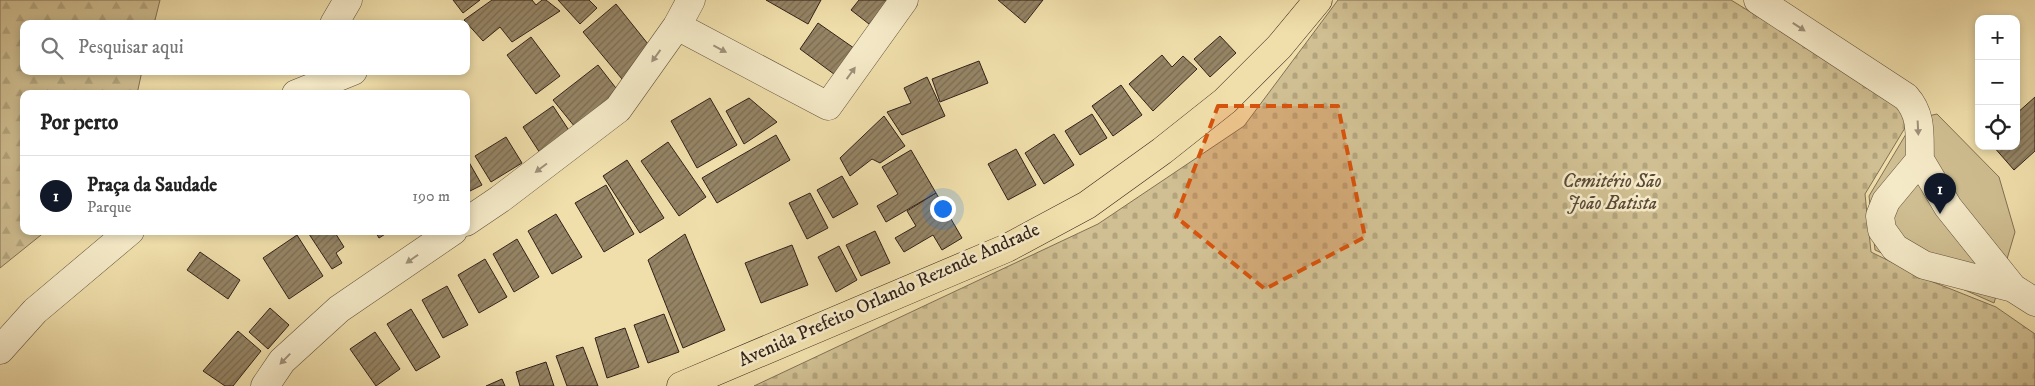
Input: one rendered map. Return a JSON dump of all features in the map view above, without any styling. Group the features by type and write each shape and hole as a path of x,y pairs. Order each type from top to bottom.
{"main road":[{"name":"Avenida Prefeito Orlando Rezende Andrade","path":"689,384 1007,248 1087,204 1162,151 1225,101 1278,47 1318,0"}],"street":[{"path":"336,20 348,0"},
{"path":"470,219 500,199 618,109 677,26 691,0"},
{"path":"677,26 828,106 904,0"},
{"path":"1758,0 1906,97 1918,114 1920,160 1948,206 2024,295"},
{"path":"297,90 304,75"},
{"path":"305,90 343,75"},
{"path":"1920,160 1886,201 1880,216 1882,230 1896,248 1924,265 2024,295"},
{"path":"0,350 35,311 125,235"},
{"path":"265,386 282,361 340,309 446,235"}],"highlighted area":[{"path":"1218,106 1338,106 1365,237 1265,289 1176,217"}],"green space":[{"path":"0,0 160,0 155,20 20,20 20,75 141,75 138,90 20,90 20,235 41,235 0,268"},
{"name":"Cemitério São João Batista","path":"1338,0 1731,0 1914,113 1865,194 1871,252 1928,280 1996,307 2035,334 2035,386 754,386 1098,224 1244,126"},
{"path":"1937,114 1999,177 2015,232 1994,303 1875,250 1869,196 1915,119"}],"building":[{"path":"453,0 480,0 463,13"},
{"path":"492,0 532,0 536,5 542,0 546,0 560,11 512,42 500,27 483,41 470,27 470,20 464,20"},
{"path":"558,0 589,0 597,8 580,24"},
{"path":"766,0 821,0 808,24"},
{"path":"859,0 901,0 878,31 851,10"},
{"path":"998,0 1043,0 1025,23"},
{"path":"616,4 652,49 627,85 583,32"},
{"path":"818,23 861,53 842,80 800,49"},
{"path":"1220,36 1236,53 1210,77 1194,59"},
{"path":"531,37 560,76 536,94 507,55"},
{"path":"1162,55 1172,67 1183,56 1197,69 1153,111 1129,84"},
{"path":"979,61 988,83 940,102 932,79"},
{"path":"598,65 619,92 575,127 553,100"},
{"path":"927,77 945,116 902,135 887,112 911,103 904,88"},
{"path":"1121,85 1142,115 1113,136 1092,106"},
{"path":"2035,97 2035,151 2014,170 1996,150 2020,150 2020,110"},
{"path":"710,98 737,145 697,168 671,121"},
{"path":"749,98 777,122 744,144 726,111"},
{"path":"553,106 570,132 540,153 523,127"},
{"path":"1092,114 1107,138 1080,155 1065,131"},
{"path":"884,116 905,146 880,163 872,159 850,176 840,158"},
{"path":"1054,134 1074,165 1044,184 1025,153"},
{"path":"776,135 790,160 717,203 702,178"},
{"path":"506,137 522,163 491,182 475,156"},
{"path":"668,142 706,197 679,216 641,161"},
{"path":"1016,149 1036,185 1008,200 988,164"},
{"path":"911,150 936,193 886,222 877,206 898,194 882,167"},
{"path":"627,160 664,218 640,233 603,176"},
{"path":"470,164 482,185 470,191"},
{"path":"842,176 858,204 833,218 817,190"},
{"path":"606,185 634,234 604,252 575,203"},
{"path":"810,193 828,228 807,239 789,203"},
{"path":"936,193 962,238 942,250 933,235 904,252 895,238 916,226 907,211"},
{"path":"556,214 582,257 552,274 528,231"},
{"path":"875,231 890,263 861,276 846,245"},
{"path":"685,234 725,330 683,348 648,260"},
{"path":"297,235 323,276 289,299 263,258"},
{"path":"310,235 336,235 344,247 336,253 342,263 332,269"},
{"path":"517,239 539,277 514,292 493,254"},
{"path":"792,245 808,285 761,303 745,263"},
{"path":"839,246 857,280 836,292 818,257"},
{"path":"200,252 240,280 228,299 187,270"},
{"path":"485,259 507,297 479,313 458,275"},
{"path":"447,286 468,325 443,338 422,300"},
{"path":"270,308 289,325 268,349 249,332"},
{"path":"411,309 440,357 416,371 387,324"},
{"path":"664,314 679,352 648,363 634,325"},
{"path":"625,328 639,367 607,378 595,338"},
{"path":"238,331 261,351 233,386 225,386 203,371"},
{"path":"375,332 400,369 376,386 350,349"},
{"path":"583,347 598,386 567,386 556,356"},
{"path":"546,362 554,386 520,386 516,372"},
{"path":"502,379 505,386 486,386"}],"place":[{"name":"Praça da Saudade","path":"1940,214"}]}
